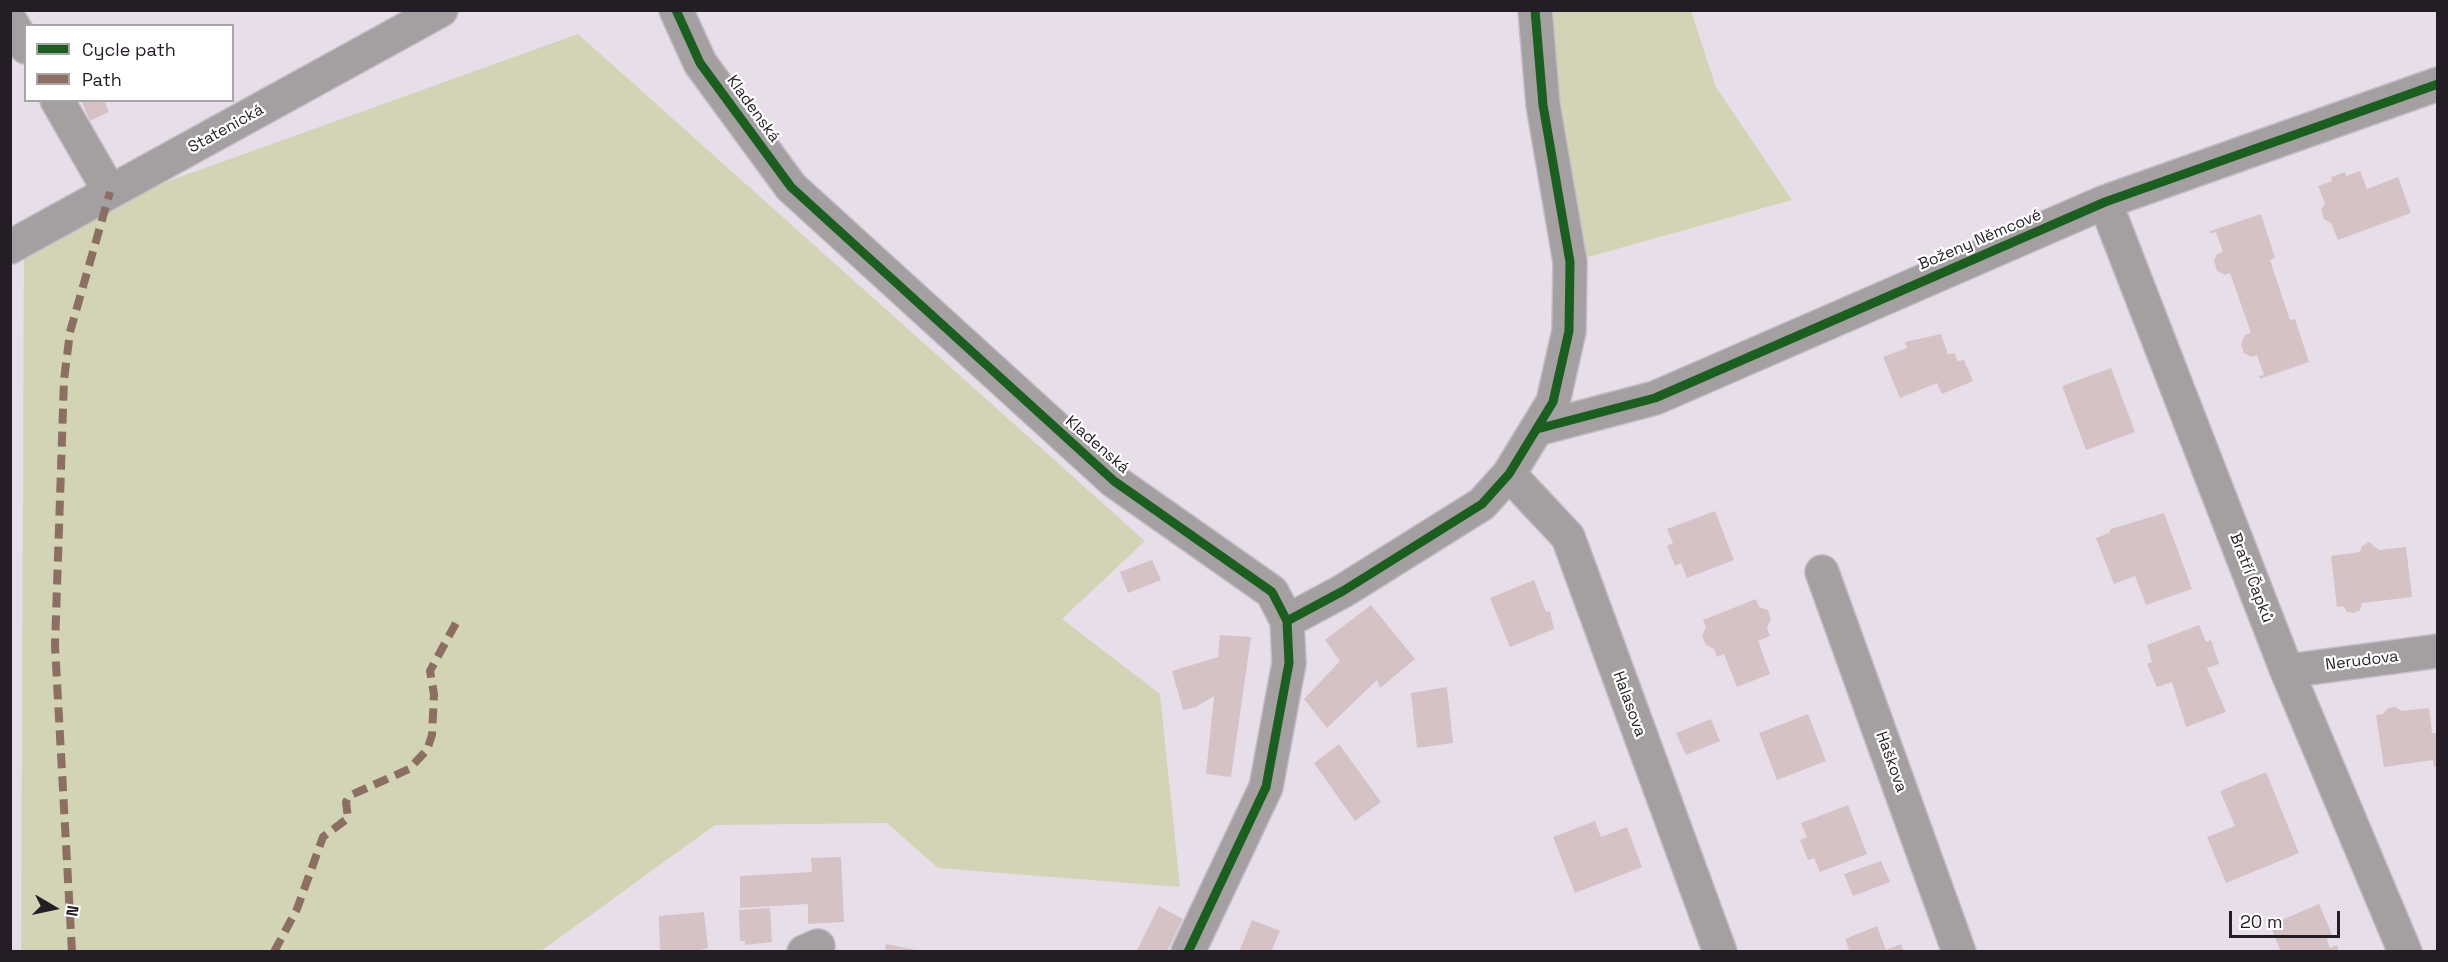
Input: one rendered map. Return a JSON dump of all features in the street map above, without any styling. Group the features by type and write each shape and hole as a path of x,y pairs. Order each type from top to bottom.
{"street":[{"name":"Statenická","path":"10,247 441,10"},
{"name":"Kladenská","path":"676,10 700,63 791,187 1114,481 1272,591 1287,621 1289,663 1266,787 1188,951"},
{"path":"1287,621 1343,591 1482,504 1509,474 1553,402 1569,332 1570,262 1543,105 1535,10"},
{"path":"10,21 24,44"},
{"name":"Boženy Němcové","path":"1537,429 1655,398 2105,202 2438,84"},
{"path":"58,102 110,192"},
{"name":"Bratří Čapků","path":"2105,202 2287,671 2405,951"},
{"name":"Halasova","path":"1509,474 1568,537 1720,951"},
{"name":"Haškova","path":"1822,572 1959,951"},
{"name":"Nerudova","path":"2287,671 2438,651"}],"green space":[{"path":"1536,11 1691,11 1716,87 1792,200 1570,262"},
{"path":"578,34 1145,541 1062,619 1160,694 1180,887 938,868 887,823 715,825 541,951 21,952 24,233"}],"building":[{"path":"82,102 105,102 109,112 90,121"},
{"path":"2360,171 2367,189 2398,177 2411,213 2338,240 2331,223 2324,219 2321,210 2325,203 2318,186 2332,181 2331,177 2345,172 2346,176"},
{"path":"2261,214 2275,258 2270,260 2290,320 2295,319 2309,362 2260,379 2259,376 2264,375 2257,355 2252,357 2244,353 2241,344 2245,335 2251,333 2230,273 2225,275 2217,271 2214,261 2217,254 2223,252 2216,232 2211,234 2210,231"},
{"path":"1941,334 1948,354 1954,353 1958,361 1964,360 1973,381 1942,394 1937,383 1900,398 1883,357 1907,348 1905,342"},
{"path":"2111,368 2135,432 2086,450 2062,386"},
{"path":"1715,511 1734,560 1687,578 1681,563 1675,566 1667,546 1673,543 1667,529"},
{"path":"2164,513 2192,589 2146,605 2135,576 2114,584 2096,538 2109,533 2111,529"},
{"path":"2369,542 2379,550 2406,547 2412,597 2362,603 2360,610 2354,613 2347,612 2343,606 2337,607 2331,556 2360,552 2362,546"},
{"path":"1152,560 1161,580 1128,593 1120,572"},
{"path":"1534,580 1546,612 1550,611 1554,629 1510,647 1490,598"},
{"path":"1756,599 1759,607 1768,610 1771,619 1767,628 1770,636 1758,641 1770,674 1737,687 1724,654 1717,657 1714,649 1706,645 1702,636 1706,627 1703,620"},
{"path":"1371,605 1415,659 1380,688 1377,680 1327,728 1304,699 1340,661 1325,640"},
{"path":"2199,625 2206,642 2211,640 2219,664 2207,668 2226,712 2186,727 2172,682 2157,687 2147,664 2152,662 2147,645"},
{"path":"1220,635 1251,637 1231,777 1206,774 1214,696 1196,707 1183,710 1172,671 1218,657"},
{"path":"1447,687 1453,743 1417,748 1411,693"},
{"path":"2396,707 2401,711 2429,708 2432,733 2438,733 2438,766 2434,767 2433,760 2384,767 2376,715 2383,714 2388,708"},
{"path":"1808,714 1826,761 1777,780 1759,733"},
{"path":"1711,719 1720,741 1686,755 1676,733"},
{"path":"1339,744 1381,802 1355,821 1314,763"},
{"path":"2266,772 2299,853 2226,883 2207,837 2235,826 2220,791"},
{"path":"1848,805 1867,854 1820,872 1814,858 1808,860 1800,840 1807,837 1801,823"},
{"path":"1595,821 1601,837 1627,827 1642,867 1575,893 1553,837"},
{"path":"841,857 844,922 808,924 808,904 740,908 740,876 812,872 811,858"},
{"path":"1881,861 1890,882 1853,896 1844,874"},
{"path":"2319,904 2332,934 2326,937 2330,948 2337,945 2339,952 2281,952 2270,925"},
{"path":"1159,906 1183,919 1167,952 1136,952"},
{"path":"770,908 772,942 745,945 745,941 740,941 739,910"},
{"path":"704,912 708,948 692,952 660,952 659,916"},
{"path":"1252,920 1280,931 1271,952 1239,952"},
{"path":"1877,926 1886,950 1901,944 1904,952 1850,952 1845,939"},
{"path":"886,944 916,950 916,952 885,952"}],"marked path":[{"path":"72,952 55,646 64,380 70,332 110,192"},
{"path":"274,952 297,909 323,837 348,818 346,802 349,796 409,769 427,750 432,735 434,694 430,671 456,623"}],"cycle path":[{"path":"676,10 700,63 791,187 1114,481 1272,592 1287,621 1289,663 1266,787 1188,952"},
{"path":"1287,621 1343,591 1482,504 1509,474 1553,402 1569,331 1570,262 1543,105 1535,10"},
{"path":"1537,429 1655,398 2105,202 2438,84"}]}
